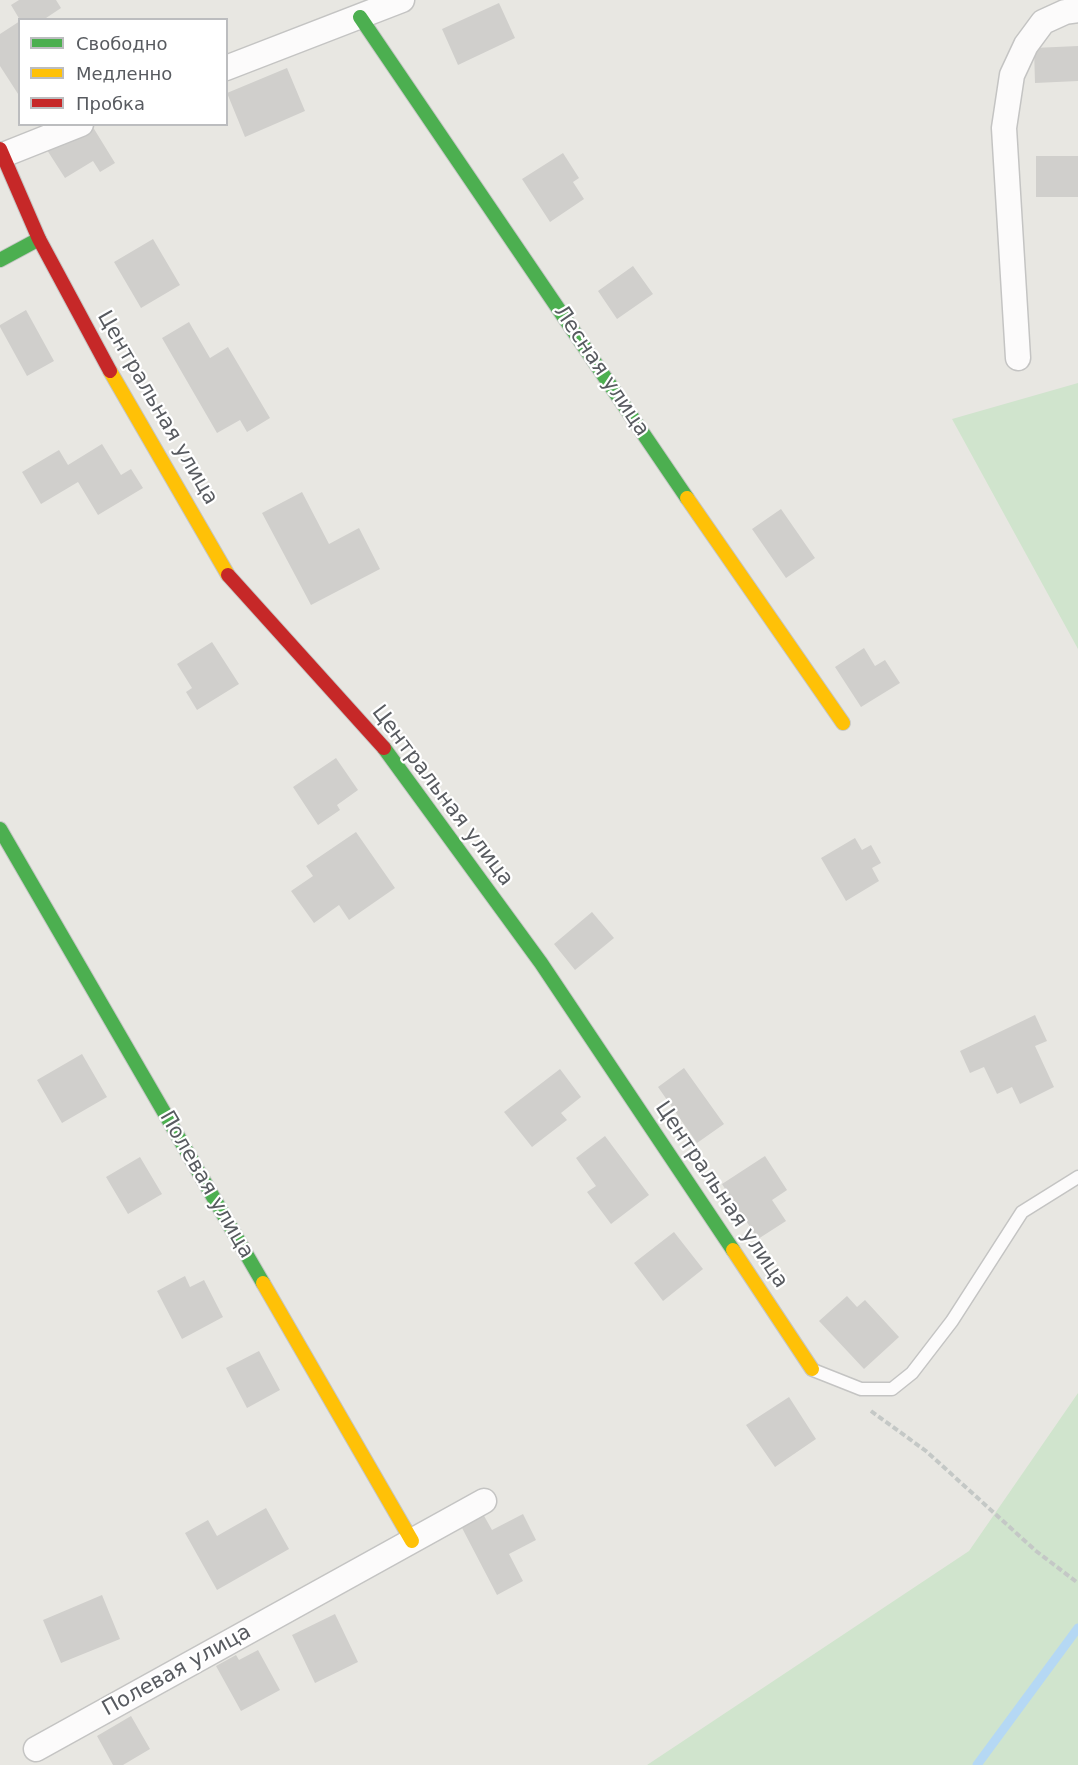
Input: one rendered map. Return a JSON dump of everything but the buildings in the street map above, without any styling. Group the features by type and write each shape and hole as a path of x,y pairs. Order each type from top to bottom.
{"street":[{"path":"228,67 402,0"},
{"path":"1018,358 1004,128 1012,75 1026,45 1043,22 1065,12 1078,10"},
{"name":"Лесная улица","path":"360,17 843,723"},
{"path":"2,152 75,126"},
{"name":"Центральная улица","path":"2,152 39,239 121,391 229,576 386,750 541,963 812,1369"},
{"path":"0,260 39,239"},
{"name":"Полевая улица","path":"0,829 412,1541"},
{"name":"Полевая улица","path":"36,1749 484,1501"}],"lane":[{"path":"812,1369 861,1389 892,1389 912,1373 952,1321 1022,1212 1078,1177"}],"path":[{"path":"869,1410 926,1451 1036,1551 1078,1583"}],"green space":[{"path":"1078,383 1078,649 952,419"},
{"path":"1078,1393 1078,1765 647,1765 969,1551"}],"waterway":[{"path":"977,1765 1078,1628"}],"traffic: fast":[{"path":"360,17 687,498"},
{"path":"0,260 39,239"},
{"path":"384,748 541,963 733,1250"},
{"path":"0,829 263,1283"}],"traffic: slow":[{"path":"110,371 228,575"},
{"path":"687,498 843,723"},
{"path":"733,1250 812,1369"},
{"path":"263,1283 412,1541"}],"traffic: jam":[{"path":"0,149 39,239 110,371"},
{"path":"228,575 384,748"}]}
